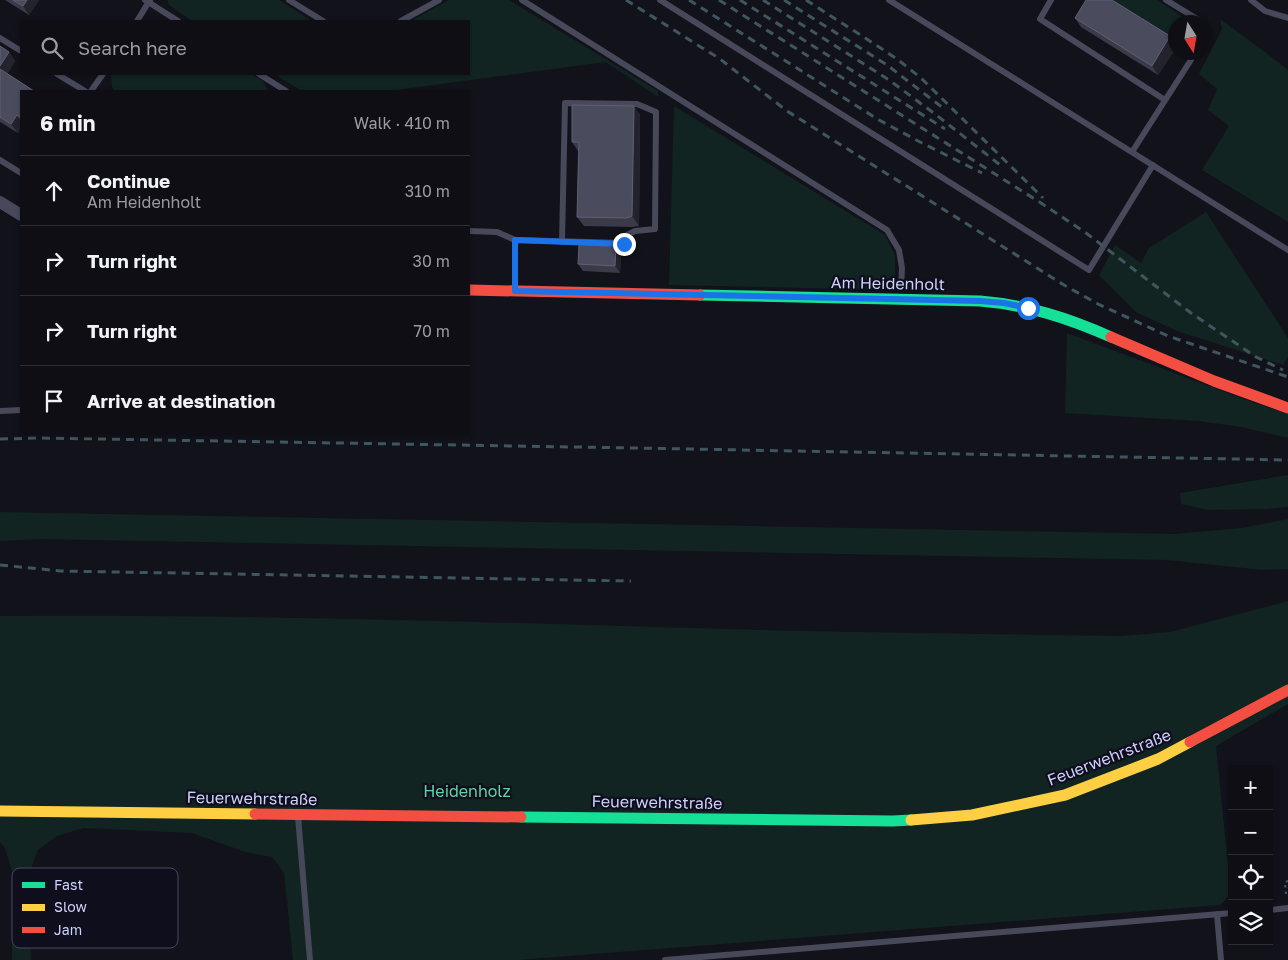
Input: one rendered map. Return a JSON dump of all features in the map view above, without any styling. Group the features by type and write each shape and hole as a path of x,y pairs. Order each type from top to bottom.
{"street":[{"path":"0,202 20,214"},
{"name":"Am Heidenholt","path":"470,290 970,300 1004,303 1077,322 1214,382 1288,408"},
{"name":"Feuerwehrstraße","path":"0,811 893,821 972,815 1065,795 1158,759 1288,690"}],"lane":[{"path":"289,0 321,20"},
{"path":"403,20 439,0"},
{"path":"522,0 887,230 899,250 902,268 901,286"},
{"path":"660,0 1089,270 1153,165"},
{"path":"889,0 1288,250"},
{"path":"1051,0 1040,19 1165,100"},
{"path":"1166,0 1191,15"},
{"path":"1251,0 1265,10 1288,18"},
{"path":"138,20 148,1 176,20"},
{"path":"0,38 20,50"},
{"path":"1132,152 1191,60"},
{"path":"59,75 83,90"},
{"path":"92,90 102,75"},
{"path":"261,75 283,90"},
{"path":"470,231 497,232 515,240 562,242 624,244 627,235 635,231 654,229 656,112 637,104 564,103 562,242"},
{"path":"0,160 20,172"},
{"path":"515,240 515,291"},
{"path":"0,411 20,410"},
{"path":"298,814 310,960"},
{"path":"1273,910 1288,908"},
{"path":"665,960 1228,913"},
{"path":"1217,914 1221,960"}],"path":[{"path":"1286,894 1285,882 1288,881"}],"green space":[{"path":"167,0 279,0 310,20 191,20 169,5"},
{"path":"449,0 509,0 658,91 658,97 606,62 396,90 300,90 276,75 470,75 470,20 413,20"},
{"path":"1103,0 1157,0 1180,15 1168,15 1168,41"},
{"path":"1220,19 1288,70 1288,222 1202,170 1229,126 1208,110 1217,89 1199,74 1206,60 1213,60 1213,47 1222,29"},
{"path":"111,75 253,75 263,81 268,90 114,90 112,87"},
{"path":"674,106 885,235 895,255 895,290 669,285"},
{"path":"1206,212 1288,338 1288,357 1283,365 1177,331 1136,312 1099,275 1115,245 1141,263 1149,248"},
{"path":"1067,333 1288,414 1288,438 1241,427 1199,421 1065,413"},
{"path":"1288,475 1288,507 1208,510 1181,504 1180,493"},
{"path":"0,512 1174,534 1242,528 1288,519 1288,569 1263,570 1167,560 40,539 0,541"},
{"name":"Heidenholz","path":"1288,601 1288,704 1216,746 1228,864 1228,897 1220,905 517,960 313,960 299,811 0,806 0,616 285,618 806,631 1121,636 1170,632"},
{"path":"0,816 297,820 307,960 293,960 284,873 272,857 245,852 192,833 84,828 57,836 38,850 31,868 12,868 12,872 5,848 0,842"},
{"path":"12,948 31,948 31,960 12,960"}],"building":[{"path":"13,0 27,0 23,6"},
{"path":"1086,0 1112,0 1168,35 1168,39 1152,66 1075,18"},
{"path":"0,46 9,52 0,66"},
{"path":"0,69 32,90 20,90 20,117 17,115 11,124 0,117"},
{"path":"572,105 634,106 632,216 626,218 577,217 579,142 572,142"},
{"path":"579,244 616,245 615,266 578,264"}],"railway":[{"path":"626,0 720,59 787,111 1064,285 1098,304 1168,336 1288,377"},
{"path":"689,0 879,120 982,173"},
{"path":"719,0 1041,203 1086,233 1191,313 1256,357 1283,370"},
{"path":"740,0 945,129"},
{"path":"763,0 889,80 1004,168"},
{"path":"784,0 887,65 943,108"},
{"path":"806,0 897,59 921,78 1043,198"},
{"path":"0,439 40,438 1288,460"},
{"path":"0,565 61,571 631,581"}],"traffic: fast":[{"path":"700,295 980,301 1047,313 1111,337"},
{"path":"521,817 911,820"}],"traffic: slow":[{"path":"911,820 972,815 1065,795 1158,759 1190,742"},
{"path":"0,811 255,814"}],"traffic: jam":[{"path":"470,290 700,295"},
{"path":"1111,337 1214,381 1288,408"},
{"path":"1190,742 1288,690"},
{"path":"255,814 521,817"}],"route":[{"path":"624,244 515,240 515,291 980,301 1028,308"}]}
